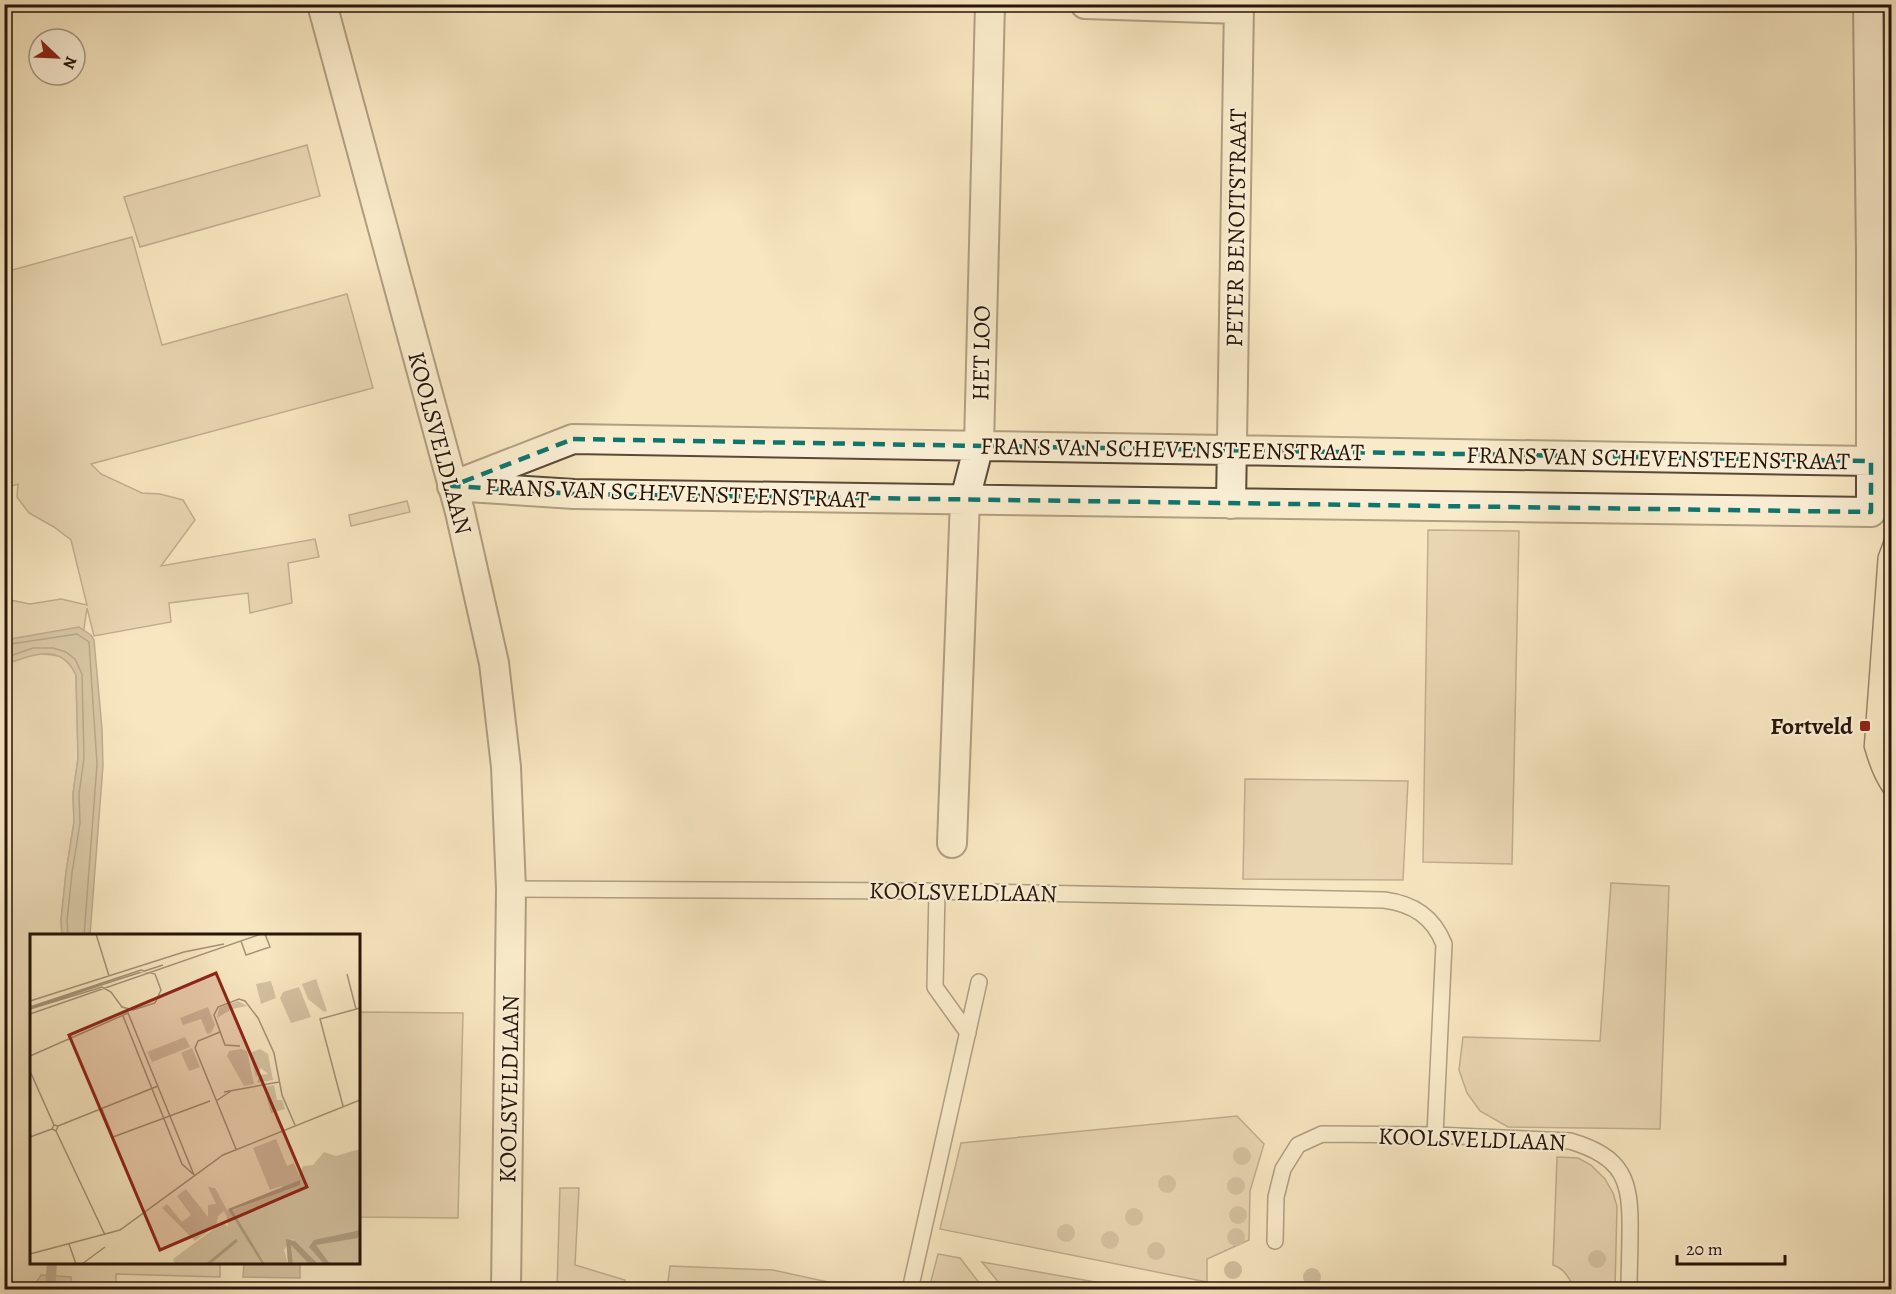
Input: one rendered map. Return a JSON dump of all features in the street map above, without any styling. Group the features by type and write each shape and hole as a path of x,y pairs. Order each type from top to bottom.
{"street":[{"name":"KOOLSVELDLAAN","path":"322,4 460,512 494,663 506,767 512,889 506,1290"},
{"name":"HET LOO","path":"952,843 965,499 979,445 990,4"},
{"path":"1085,4 1239,7"},
{"path":"1868,4 1871,461"},
{"name":"PETER BENOITSTRAAT","path":"1231,504 1239,7"},
{"name":"FRANS VAN SCHEVENSTEENSTRAAT","path":"573,439 1871,461 1871,512 574,494 452,486 573,439"}],"lane":[{"name":"KOOLSVELDLAAN","path":"512,889 937,891 1398,902 1426,917 1438,930 1444,944 1436,1135"},
{"path":"937,891 935,987 968,1033"},
{"path":"910,1290 979,982"},
{"name":"KOOLSVELDLAAN","path":"1275,1241 1276,1197 1283,1169 1298,1145 1322,1134 1436,1135 1570,1141 1586,1146 1602,1155 1616,1167 1626,1182 1631,1201 1629,1290"}],"highlighted area":[{"path":"573,439 1871,461 1871,512 574,494 452,486"}],"shaded area":[{"path":"307,145 320,196 140,247 124,197"},
{"path":"132,237 162,345 347,294 373,388 91,464 101,474 142,493 160,494 183,500 195,520 161,566 315,539 319,557 288,563 292,603 250,613 248,593 169,603 171,622 94,636 87,608 82,642 5,649 5,599 30,604 61,599 87,605 71,540 29,513 17,497 18,484 5,488 5,272"},
{"path":"407,501 410,512 351,526 349,515"},
{"path":"1428,530 1519,531 1512,864 1423,862"},
{"path":"34,654 48,654 64,659 76,675 78,758 73,794 74,822 61,921 62,934 30,934 30,1264 220,1264 220,1277 116,1274 116,1289 5,1290 5,664"},
{"path":"1245,779 1408,781 1403,880 1243,879"},
{"path":"1611,883 1669,886 1660,1129 1508,1127 1480,1111 1467,1093 1459,1070 1463,1037 1600,1041"},
{"path":"360,1012 463,1013 458,1218 360,1217"},
{"path":"1237,1116 1264,1144 1250,1191 1249,1240 1207,1259 1207,1282 940,1229 961,1143"},
{"path":"1557,1157 1578,1158 1591,1165 1605,1179 1613,1193 1617,1206 1615,1289 1574,1289 1566,1275 1553,1265"},
{"path":"560,1188 579,1188 575,1265 625,1280 624,1289 557,1289"},
{"path":"938,1254 960,1258 984,1289 929,1289"},
{"path":"982,1262 1135,1289 1004,1289"},
{"path":"670,1266 773,1270 860,1289 667,1289"}],"water":[{"path":"79,627 91,635 94,640 103,765 90,934 62,934 61,921 74,822 73,794 78,758 76,675 69,664 54,654 35,655 5,664 5,640"},
{"path":"244,1264 300,1264 300,1278 243,1277"},
{"path":"41,1275 71,1277 71,1282 84,1283 96,1289 32,1289"}],"waterway":[{"path":"50,1290 52,1264"}],"tram line":[{"path":"1892,524 1878,556 1864,747 1875,777 1892,803"}],"place":[{"name":"Fortveld","path":"1865,726"}]}
